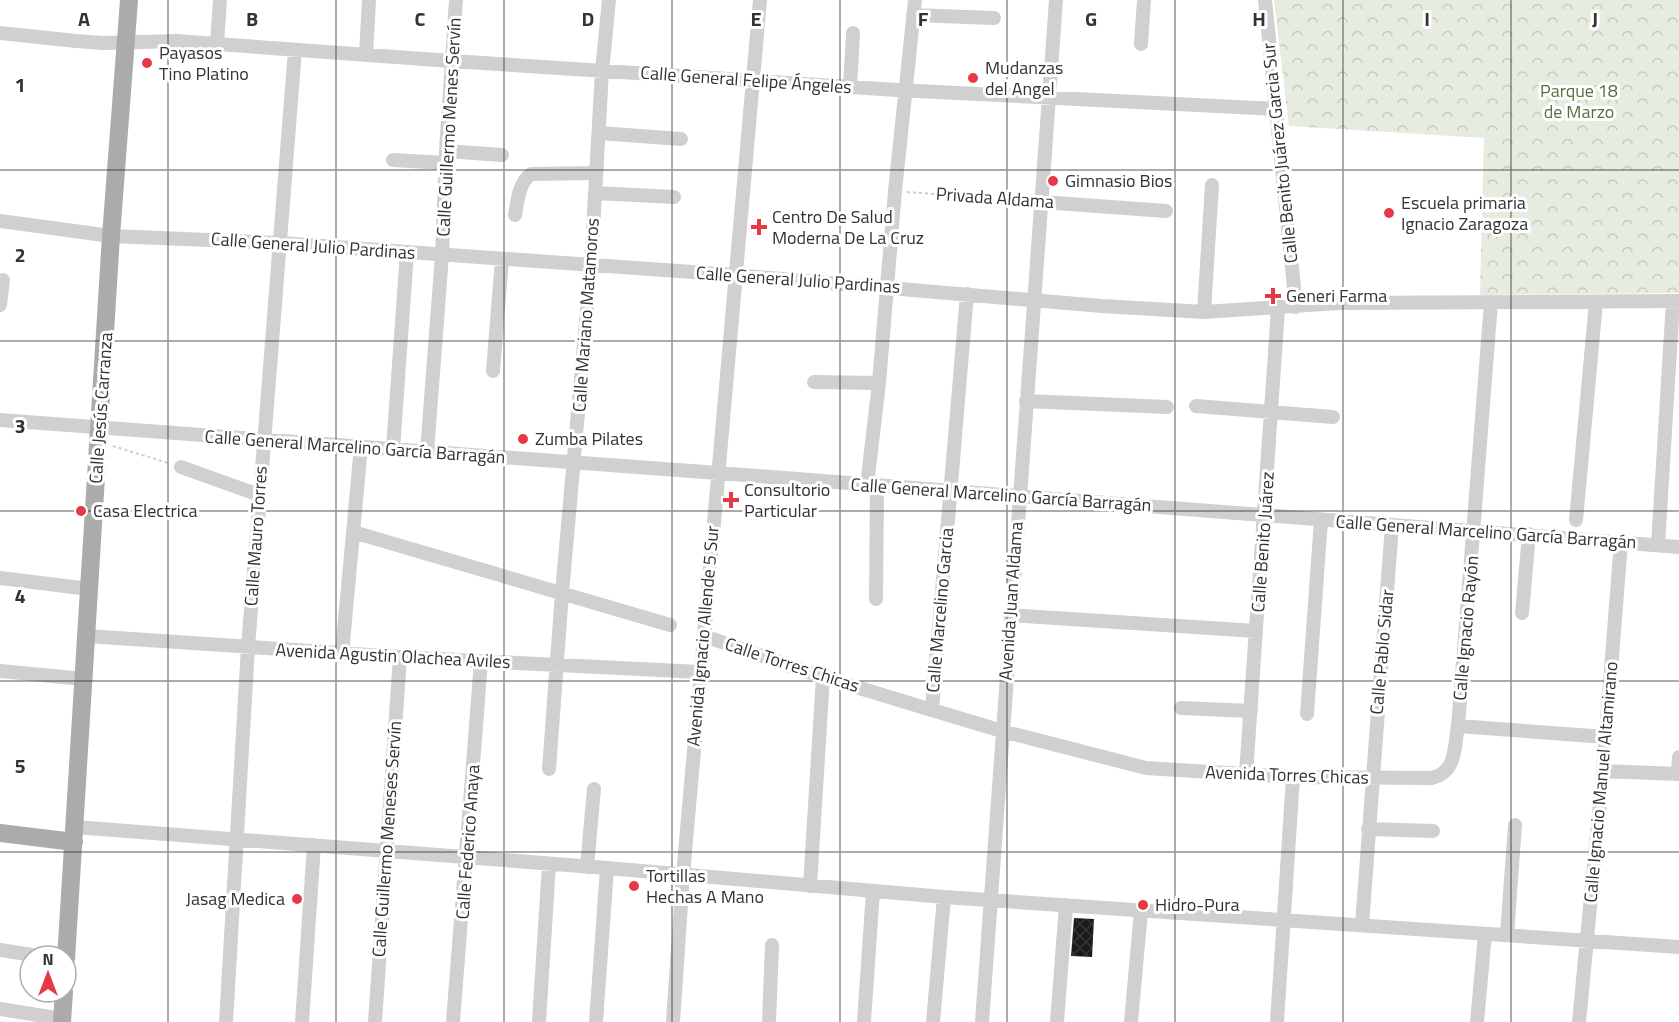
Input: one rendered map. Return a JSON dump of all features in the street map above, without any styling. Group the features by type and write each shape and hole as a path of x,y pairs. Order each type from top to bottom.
{"main road":[{"name":"Calle Jesús Carranza","path":"67,944 111,236 129,0"},
{"path":"0,833 74,835"},
{"path":"62,1021 63,1004"}],"street":[{"path":"217,44 220,0"},
{"path":"366,55 369,0"},
{"name":"Calle Guillermo Menes Servín","path":"427,452 442,255 445,157 456,0"},
{"name":"Calle Mariano Matamoros","path":"549,769 591,265 602,71 609,0"},
{"name":"Avenida Ignacio Allende 5 Sur","path":"673,1022 700,672 760,0"},
{"path":"876,599 872,486 887,286 915,0"},
{"name":"Avenida Juan Aldama","path":"982,1022 1056,0"},
{"path":"1141,44 1144,0"},
{"name":"Calle Benito Juárez Garcia Sur","path":"1265,0 1296,307"},
{"path":"913,15 994,18"},
{"name":"Calle General Felipe Ángeles","path":"0,33 76,41 177,41 451,62 850,87 1275,108"},
{"path":"850,87 853,33"},
{"name":"Calle Mauro Torres","path":"226,1022 248,647 295,50"},
{"path":"599,133 681,139"},
{"path":"393,160 502,155"},
{"path":"515,215 520,187 524,179 531,174 596,173"},
{"path":"1204,312 1212,185"},
{"path":"595,193 675,197"},
{"name":"Privada Aldama","path":"1042,202 1166,211"},
{"name":"Calle General Julio Pardinas","path":"0,221 111,236 280,243 887,286 1035,301 1204,312 1278,309 1338,303 1676,302"},
{"path":"393,449 407,252"},
{"path":"493,371 502,259"},
{"path":"0,305 3,280"},
{"name":"Calle Marcelino Garcia","path":"932,710 967,294"},
{"name":"Calle Ignacio Rayón","path":"1445,773 1453,757 1458,726 1491,302"},
{"path":"1576,520 1596,302"},
{"path":"1658,545 1676,302"},
{"name":"Calle Benito Juárez","path":"1246,774 1278,309"},
{"path":"814,382 879,383"},
{"path":"1026,400 1167,407"},
{"path":"1196,406 1333,417"},
{"name":"Calle General Marcelino García Barragán","path":"0,420 99,435 264,440 361,446 1679,547"},
{"path":"342,653 361,446"},
{"path":"182,467 259,495"},
{"path":"1307,714 1321,519"},
{"name":"Calle Pablo Sidar","path":"1362,925 1392,525"},
{"path":"353,532 670,625"},
{"path":"1522,613 1529,534"},
{"name":"Calle Ignacio Manuel Altamirano","path":"1579,1022 1606,737 1621,542"},
{"path":"0,578 89,589"},
{"path":"1010,615 1256,632"},
{"name":"Avenida Agustin Olachea Aviles","path":"87,636 399,657 700,672"},
{"name":"Calle Torres Chicas","path":"704,636 932,710 1128,764"},
{"name":"Calle Guillermo Meneses Servín","path":"375,1022 399,657"},
{"name":"Calle Federico Anaya","path":"453,1022 481,661"},
{"path":"0,671 84,679"},
{"path":"810,886 823,676"},
{"path":"1181,708 1251,711"},
{"path":"1458,726 1606,737"},
{"path":"1603,771 1678,774 1679,757"},
{"name":"Avenida Torres Chicas","path":"1128,764 1165,770 1293,777 1432,778 1445,773"},
{"path":"1277,1022 1293,777"},
{"path":"587,867 594,789"},
{"path":"1507,935 1515,825"},
{"path":"1368,830 1433,831"},
{"path":"74,835 237,839 944,897 1679,947"},
{"path":"302,1022 314,845"},
{"path":"539,1022 549,864"},
{"path":"596,1022 607,868"},
{"path":"864,1022 873,891"},
{"path":"933,1022 944,897"},
{"path":"1057,1022 1066,905"},
{"path":"1131,1022 1140,910"},
{"path":"1477,1022 1485,934"},
{"path":"769,1022 772,945"},
{"path":"0,950 18,953"},
{"path":"0,1009 62,1021"}],"path":[{"name":"Privada Aldama","path":"896,191 1042,202"},
{"path":"99,435 182,467"}],"green space":[{"name":"Parque 18 de Marzo","path":"1274,0 1679,0 1679,293 1480,295 1484,138 1289,126"}],"building":[{"path":"1074,918 1094,919 1092,957 1071,956"}],"place":[{"name":"Payasos Tino Platino","path":"147,63"},
{"name":"Mudanzas del Angel","path":"973,78"},
{"name":"Gimnasio Bios","path":"1053,181"},
{"name":"Escuela primaria Ignacio Zaragoza","path":"1389,213"},
{"name":"Centro De Salud Moderna De La Cruz","path":"759,227"},
{"name":"Generi Farma","path":"1273,296"},
{"name":"Zumba Pilates","path":"523,439"},
{"name":"Consultorio Particular","path":"731,500"},
{"name":"Casa Electrica","path":"81,511"},
{"name":"Tortillas Hechas A Mano","path":"634,886"},
{"name":"Jasag Medica","path":"297,899"},
{"name":"Hidro-Pura","path":"1143,905"}]}
